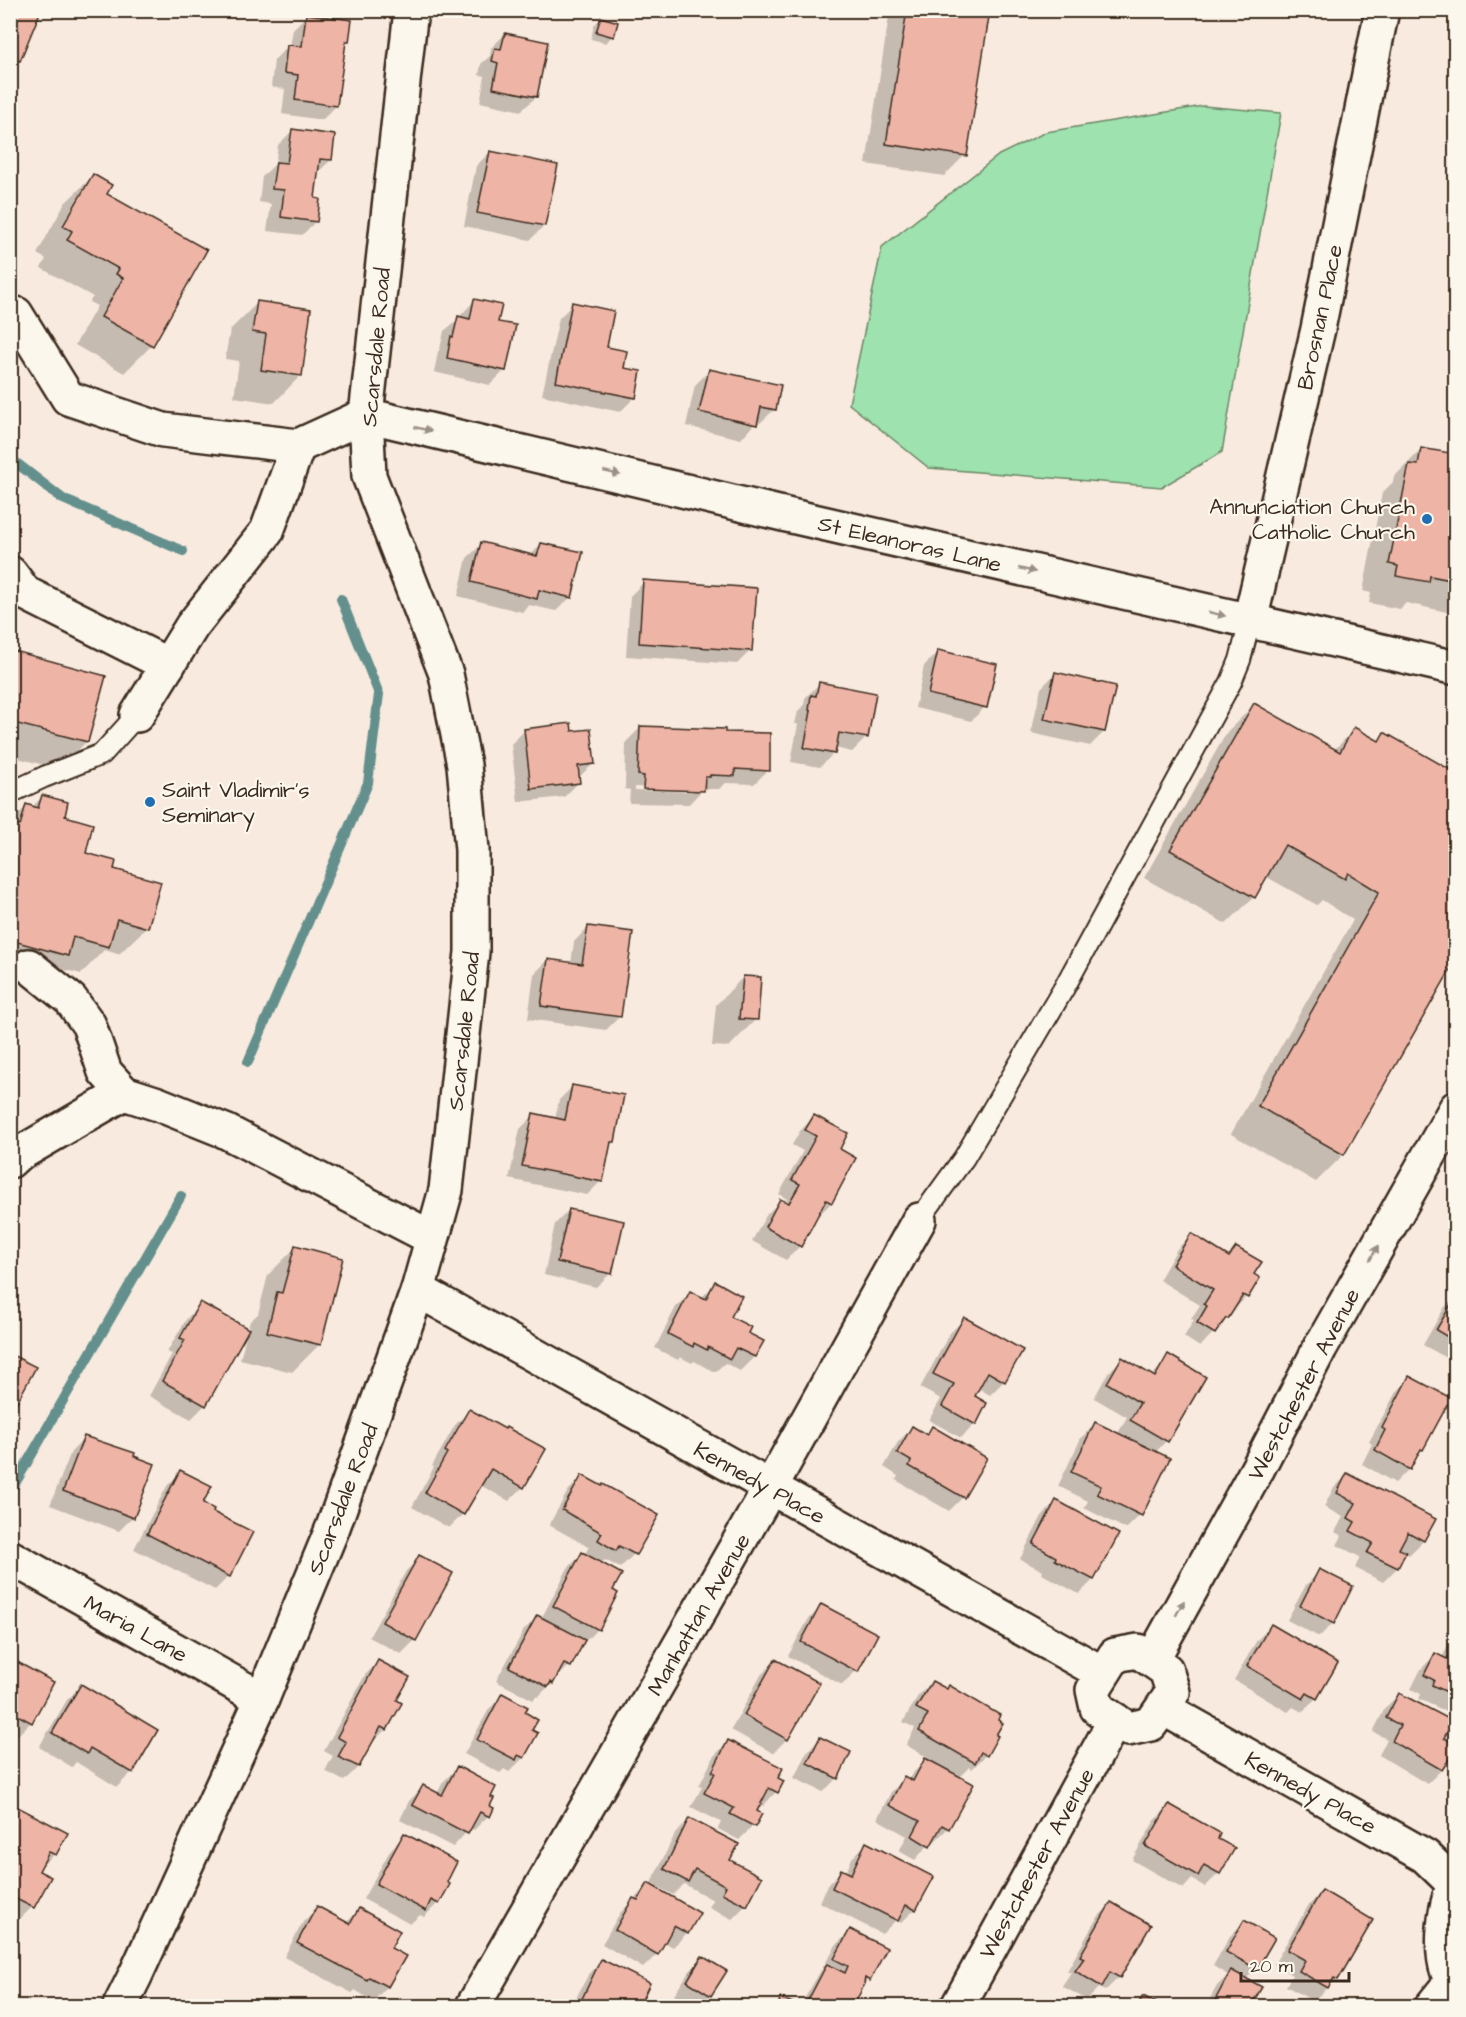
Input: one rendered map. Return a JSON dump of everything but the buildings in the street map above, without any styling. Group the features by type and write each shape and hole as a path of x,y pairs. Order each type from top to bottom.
{"street":[{"name":"Scarsdale Road","path":"120,2007 262,1699 333,1527 418,1290 446,1190 471,964 472,850 464,765 446,674 369,476 366,415 411,10"},
{"name":"Brosnan Place","path":"1250,621 1318,329 1382,10"},
{"path":"13,306 68,398 163,430 298,446 366,415"},
{"name":"St Eleanoras Lane","path":"366,415 1455,668"},
{"path":"137,715 192,626 267,531 298,446"},
{"path":"10,573 25,593 168,664"},
{"path":"29,966 71,1000 89,1025 105,1072 124,1092 225,1131 432,1238"},
{"path":"12,1157 124,1092"},
{"name":"Westchester Avenue","path":"1152,1660 1320,1348 1455,1108"},
{"name":"Manhattan Avenue","path":"473,2007 770,1488 919,1220"},
{"name":"Kennedy Place","path":"418,1290 1102,1673"},
{"name":"Maria Lane","path":"10,1557 262,1699"},
{"path":"1138,1651 1152,1660 1166,1670 1173,1692 1151,1724 1128,1728 1097,1708 1093,1690 1115,1655 1138,1651"},
{"name":"Kennedy Place","path":"1162,1708 1425,1856 1455,1883"},
{"name":"Westchester Avenue","path":"958,2007 1115,1719"},
{"path":"1447,1991 1444,1944 1446,1914 1455,1883"}],"lane":[{"path":"919,1220 964,1158 1070,977 1231,682 1240,660 1250,621"},
{"path":"10,793 102,754 137,715"}],"green space":[{"path":"1203,106 1281,113 1222,452 1162,487 929,468 849,404 882,247 999,155 1046,132"}],"waterway":[{"path":"10,458 63,499 183,551"},
{"path":"248,1062 368,783 379,694 341,599"},
{"path":"13,1487 181,1196"}],"place":[{"name":"Annunciation Church Catholic Church","path":"1427,519"},
{"name":"Saint Vladimir's Seminary","path":"150,802"}]}
